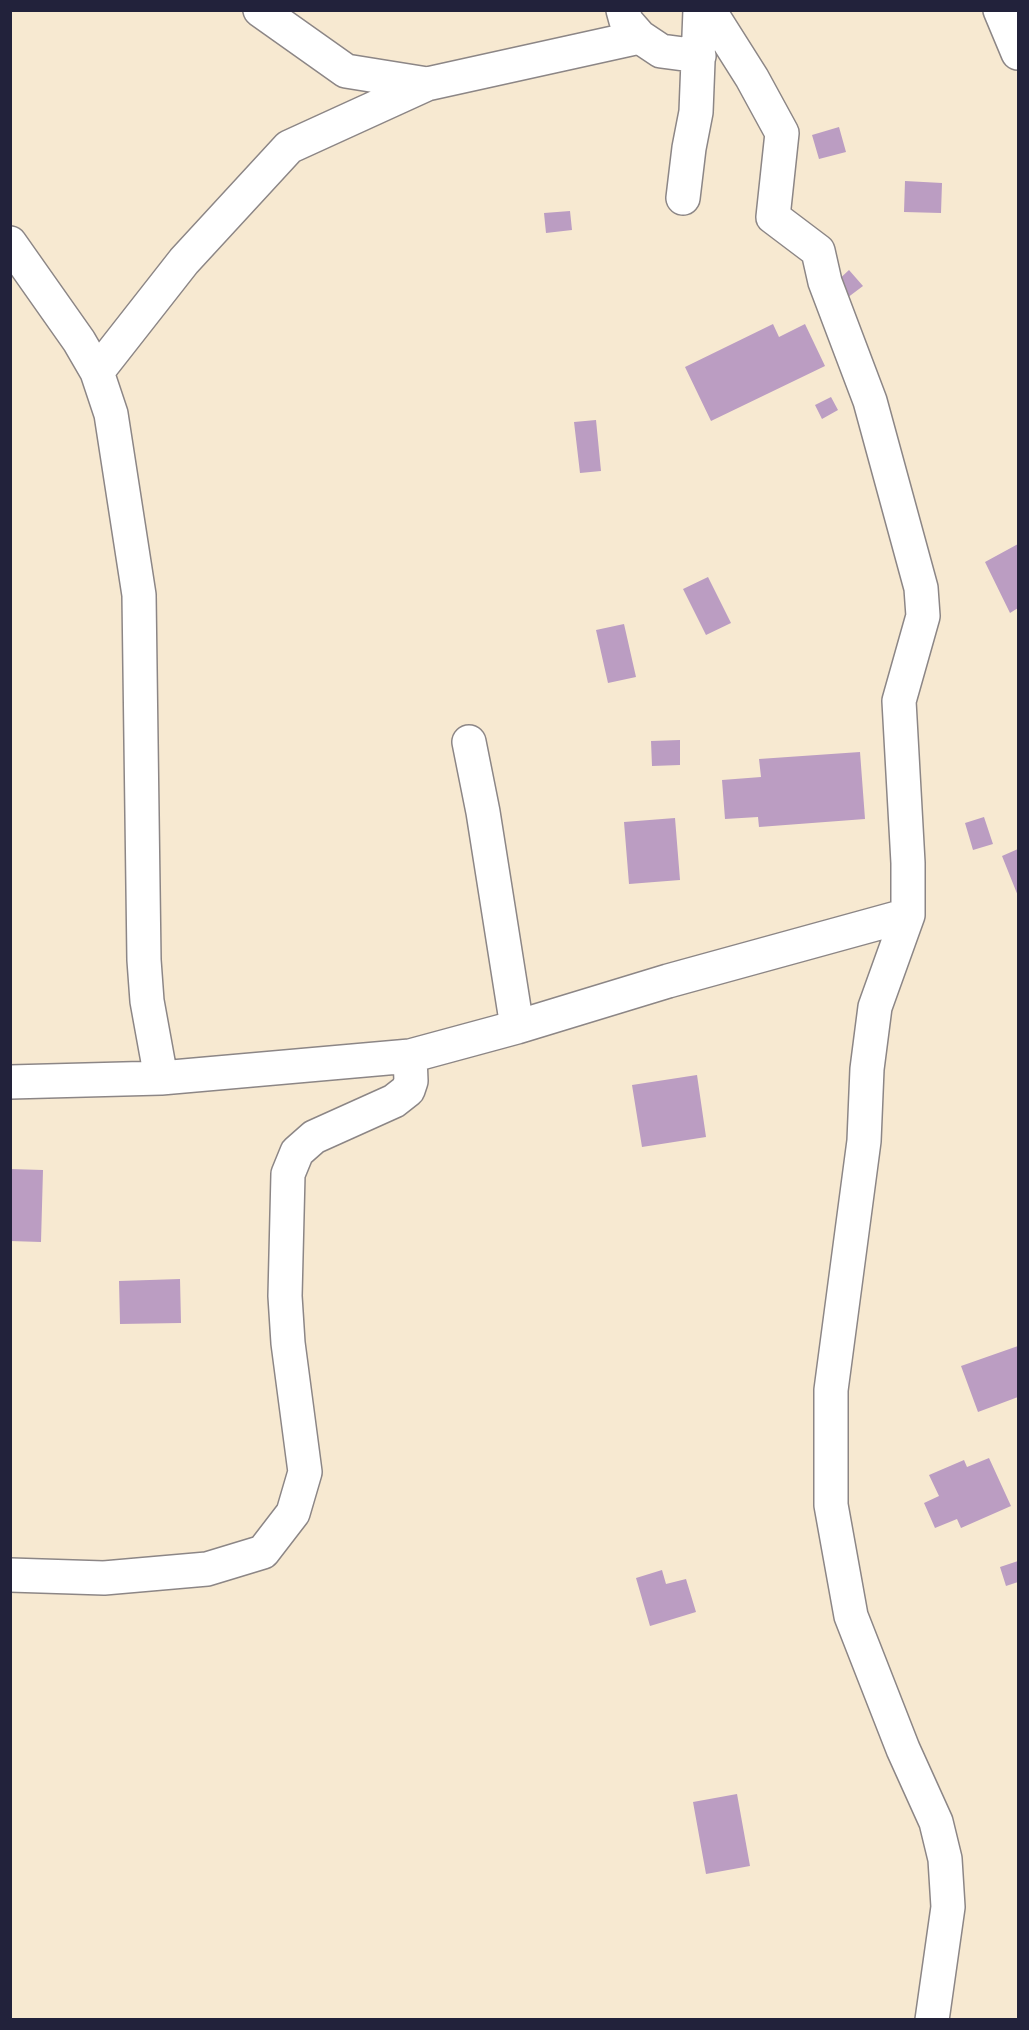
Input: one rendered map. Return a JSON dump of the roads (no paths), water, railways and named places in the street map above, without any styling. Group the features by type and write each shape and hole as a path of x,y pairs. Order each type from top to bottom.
{"street":[{"path":"260,10 346,71 427,84"},
{"path":"683,198 696,112 700,10"},
{"path":"709,10 752,78 782,133 773,217 818,251 825,282 870,401 921,588 923,616 899,701 908,863 908,915 875,1007 867,1068 864,1141 831,1390 831,1505 851,1616 903,1749 936,1822 945,1859 948,1907 932,2019"},
{"path":"1000,10 1018,53"},
{"path":"97,372 184,261 289,147 427,84 632,24 661,51 699,56"},
{"path":"10,243 79,341 97,372 111,414 139,595 144,960 147,1001 162,1078"},
{"path":"470,741 517,1027"},
{"path":"10,1082 162,1078 410,1056 517,1027 668,981 908,915"},
{"path":"10,1575 104,1578 207,1569 263,1552 293,1513 305,1472 286,1319 288,1174 297,1152 314,1137 394,1101 408,1090 411,1081 410,1056"}]}
